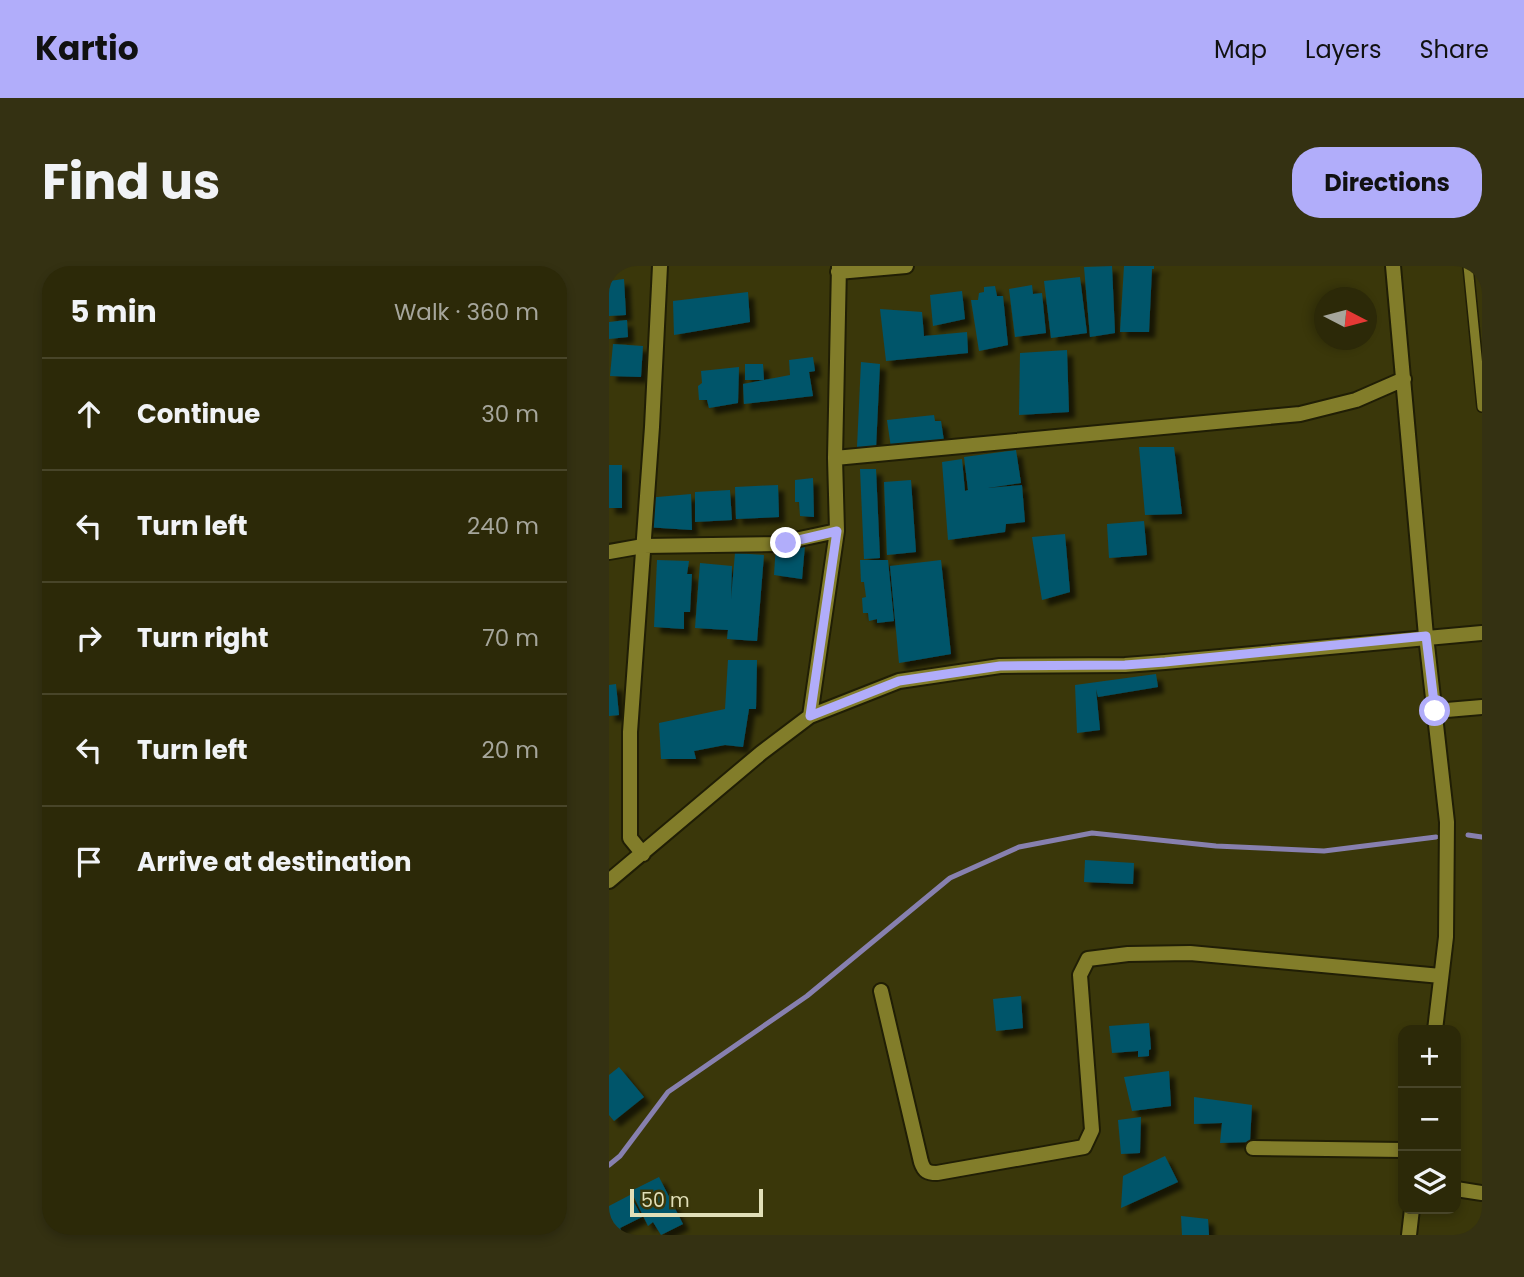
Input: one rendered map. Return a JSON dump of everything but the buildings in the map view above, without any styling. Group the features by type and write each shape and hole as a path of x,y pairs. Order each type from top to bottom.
{"street":[{"path":"643,854 630,838 630,732 660,266"},
{"path":"810,716 837,531 835,458 839,269 905,266"},
{"path":"1394,266 1426,636 1447,822 1446,937 1436,1025"},
{"path":"835,458 1300,414 1356,400 1404,379"},
{"path":"609,552 643,545 776,544 837,531"},
{"path":"609,881 761,753 810,716 899,681 1000,666 1125,665 1482,633"},
{"path":"1435,711 1482,707"},
{"path":"881,991 921,1161 924,1170 937,1173 1084,1147 1092,1130 1080,975 1088,960 1128,954 1190,953 1441,976"},
{"path":"1253,1148 1398,1150"},
{"path":"1461,1190 1482,1193"},
{"path":"1409,1235 1411,1214"}],"lane":[{"path":"1468,266 1482,407"}],"waterway":[{"path":"609,1165 620,1156 668,1092 807,996 950,878 1019,847 1092,833 1216,846 1324,851 1436,837"},
{"path":"1468,835 1482,837"}],"route":[{"path":"786,543 837,531 810,716 899,681 1000,666 1125,665 1426,636 1435,711"}]}
